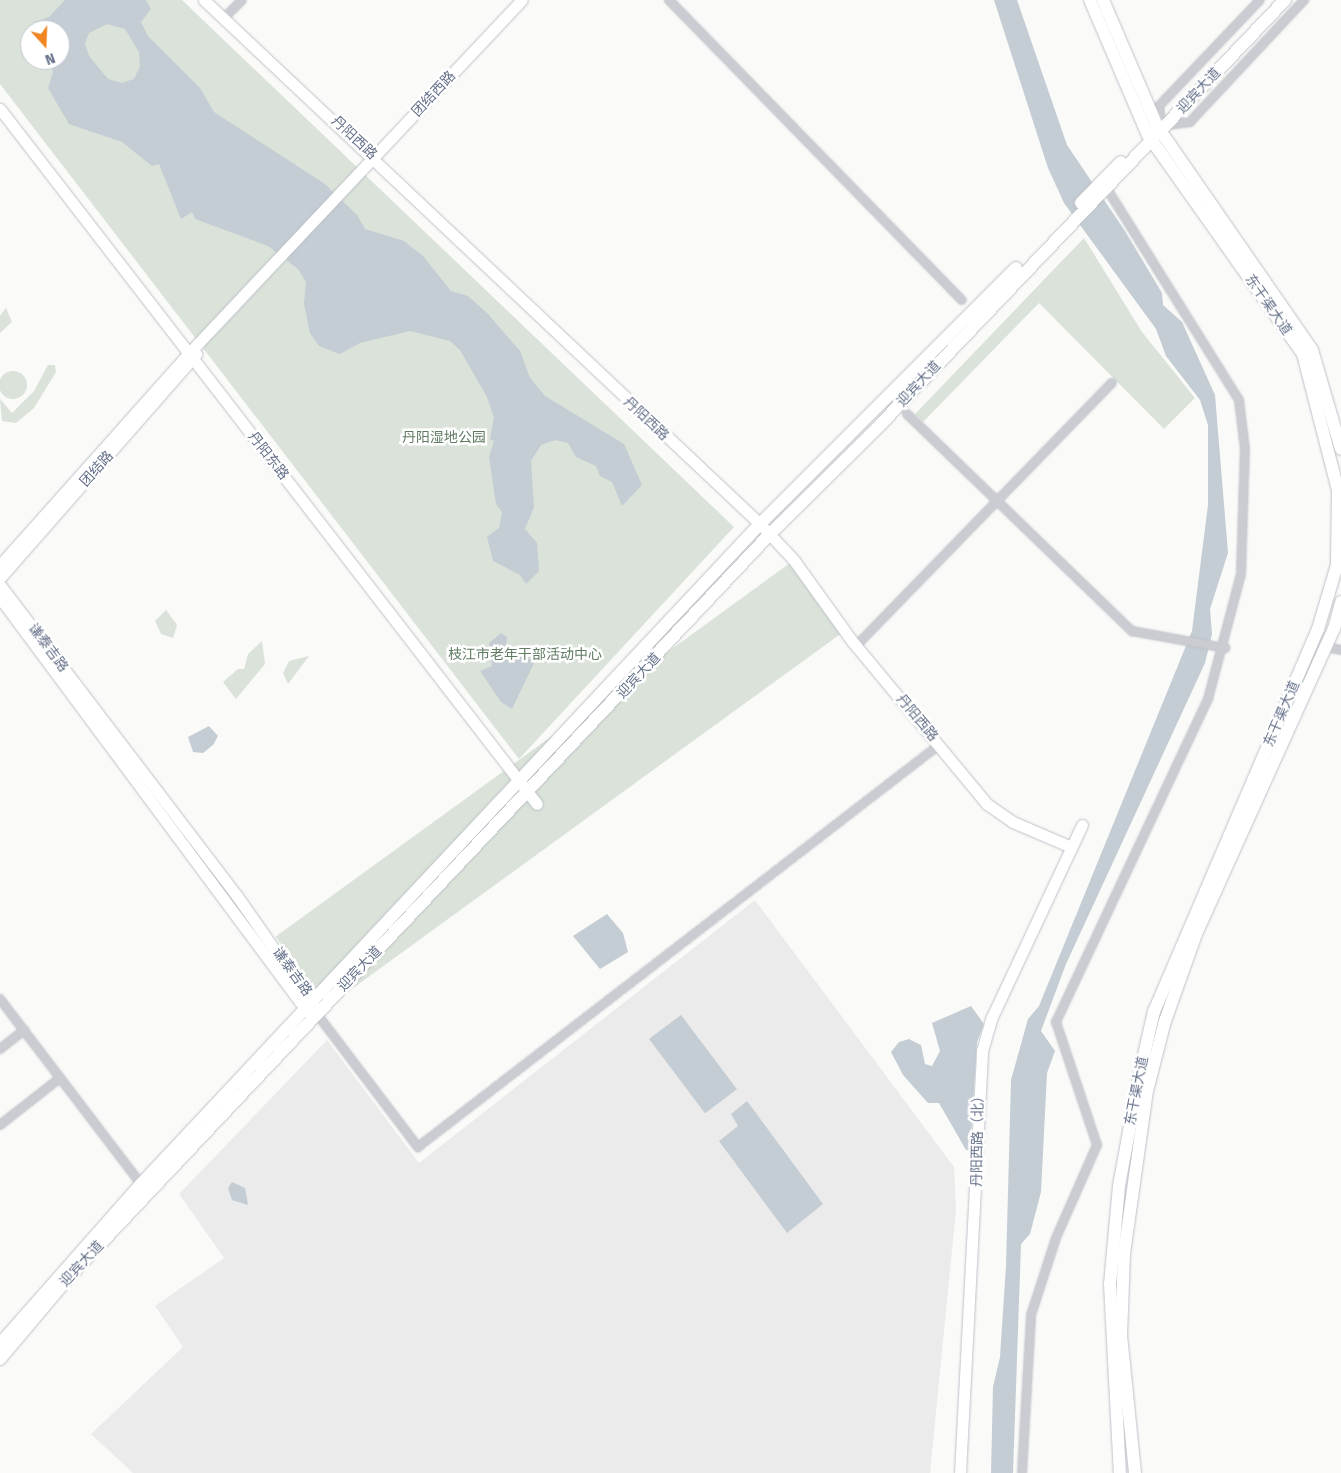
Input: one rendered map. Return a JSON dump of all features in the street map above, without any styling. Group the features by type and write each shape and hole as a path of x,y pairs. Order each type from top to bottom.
{"main road":[{"name":"东干渠大道","path":"1090,0 1158,130 1303,354 1340,503 1337,565 1318,629 1154,1011 1139,1077 1119,1186 1110,1284 1120,1473"},
{"name":"东干渠大道","path":"1103,0 1158,130 1312,350 1341,449"},
{"name":"迎宾大道","path":"0,1359 69,1277 312,1008 760,524 1100,192 1277,0"},
{"name":"迎宾大道","path":"1158,130 1285,0"},
{"name":"迎宾大道","path":"0,1344 141,1184 312,1008 529,792 769,535 881,424 1067,223"},
{"name":"东干渠大道","path":"1135,1473 1122,1327 1124,1254 1147,1092 1165,1022 1196,934 1326,647 1341,602"}],"street":[{"name":"丹阳西路","path":"204,0 374,157 760,524 793,559 856,646 987,804 1012,822 1069,846"},
{"path":"224,18 242,0"},
{"name":"团结西路","path":"193,354 274,263 522,0"},
{"path":"669,0 962,300"},
{"path":"1260,0 1159,106 1158,130 1190,122 1304,0"},
{"name":"丹阳东路","path":"0,109 193,354 537,804"},
{"path":"1022,1473 1031,1315 1056,1238 1097,1145 1056,1022 1208,699 1225,648 1242,574 1245,449 1239,400 1100,192"},
{"name":"团结路","path":"0,565 193,354"},
{"name":"团结路","path":"0,578 193,354"},
{"path":"856,646 1112,383"},
{"path":"907,414 1132,631 1225,648"},
{"name":"谦泰吉路","path":"0,585 312,1008"},
{"name":"谦泰吉路","path":"0,598 312,1008"},
{"path":"1326,647 1341,650"},
{"path":"312,1008 418,1147 939,745"},
{"name":"丹阳西路（北）","path":"960,1473 982,1052 992,1016 1069,846 1082,825"},
{"path":"0,1001 141,1184"},
{"path":"0,1049 24,1030"},
{"path":"0,1125 60,1078"}],"shaded area":[{"path":"65,0 146,0 151,9 141,22 148,36 200,88 214,112 325,184 357,215 365,229 404,241 423,256 451,291 468,296 488,314 520,351 530,378 545,396 624,444 642,485 622,506 612,482 600,476 596,466 576,457 568,443 555,440 541,445 531,461 534,507 525,529 537,543 539,571 526,584 520,575 493,561 487,537 499,528 502,512 496,504 489,457 494,441 490,439 494,418 487,397 460,350 450,341 410,331 360,343 340,354 319,346 310,333 304,304 306,282 298,269 268,246 195,219 192,212 181,219 159,164 152,166 122,142 69,124 48,88 52,70 70,70 70,20 41,20 49,17","holes":["107,24 125,29 139,52 140,66 134,79 122,83 108,79 89,56 85,43 89,33"]},
{"path":"994,0 1017,0 1067,145 1125,231 1162,293 1163,305 1182,322 1215,395 1228,553 1210,609 1212,634 1205,663 1066,964 1041,1031 1055,1051 1047,1073 1041,1192 1030,1234 1021,1244 1013,1473 991,1473 993,1387 1000,1357 1006,1266 1011,1080 1028,1019 1039,1006 1192,631 1208,505 1208,425 1200,400 1166,356 1156,329 1064,203 1048,168"},
{"path":"501,633 507,637 506,650 535,661 512,709 501,702 480,671 492,666 489,643"},
{"path":"209,726 218,736 213,745 203,753 193,752 188,737"},
{"path":"755,900 954,1167 956,1210 930,1473 133,1473 91,1434 183,1347 155,1306 224,1258 179,1194 327,1040 419,1163"},
{"path":"607,914 623,933 628,952 600,969 573,936"},
{"path":"971,1006 984,1024 977,1042 970,1150 966,1150 939,1103 928,1103 903,1075 891,1052 899,1042 909,1039 921,1045 925,1064 932,1066 940,1051 932,1023"},
{"path":"681,1015 737,1089 705,1113 649,1039"},
{"path":"747,1101 823,1204 787,1233 719,1141 738,1126 731,1114"},
{"path":"232,1182 245,1188 248,1205 232,1200 228,1188"}],"green space":[{"name":"丹阳湿地公园","path":"0,0 182,0 734,527 519,759 0,84"},
{"path":"1084,238 1142,332 1195,398 1164,429 1039,303 923,422 915,414"},
{"path":"6,308 12,322 0,333 0,316"},
{"path":"48,365 55,365 56,372 34,408 16,423 2,421 0,399 12,413 34,391"},
{"path":"13,371 23,375 27,385 23,395 13,399 3,395 -1,385 3,375"},
{"path":"790,563 841,633 327,1007 275,937"},
{"path":"166,610 177,625 173,638 161,634 155,621"},
{"path":"262,641 265,664 236,699 223,682 238,669 244,669 248,654"},
{"path":"309,656 288,684 283,673 289,661"}],"park label":[{"name":"枝江市老年干部活动中心","path":"525,655"}]}
